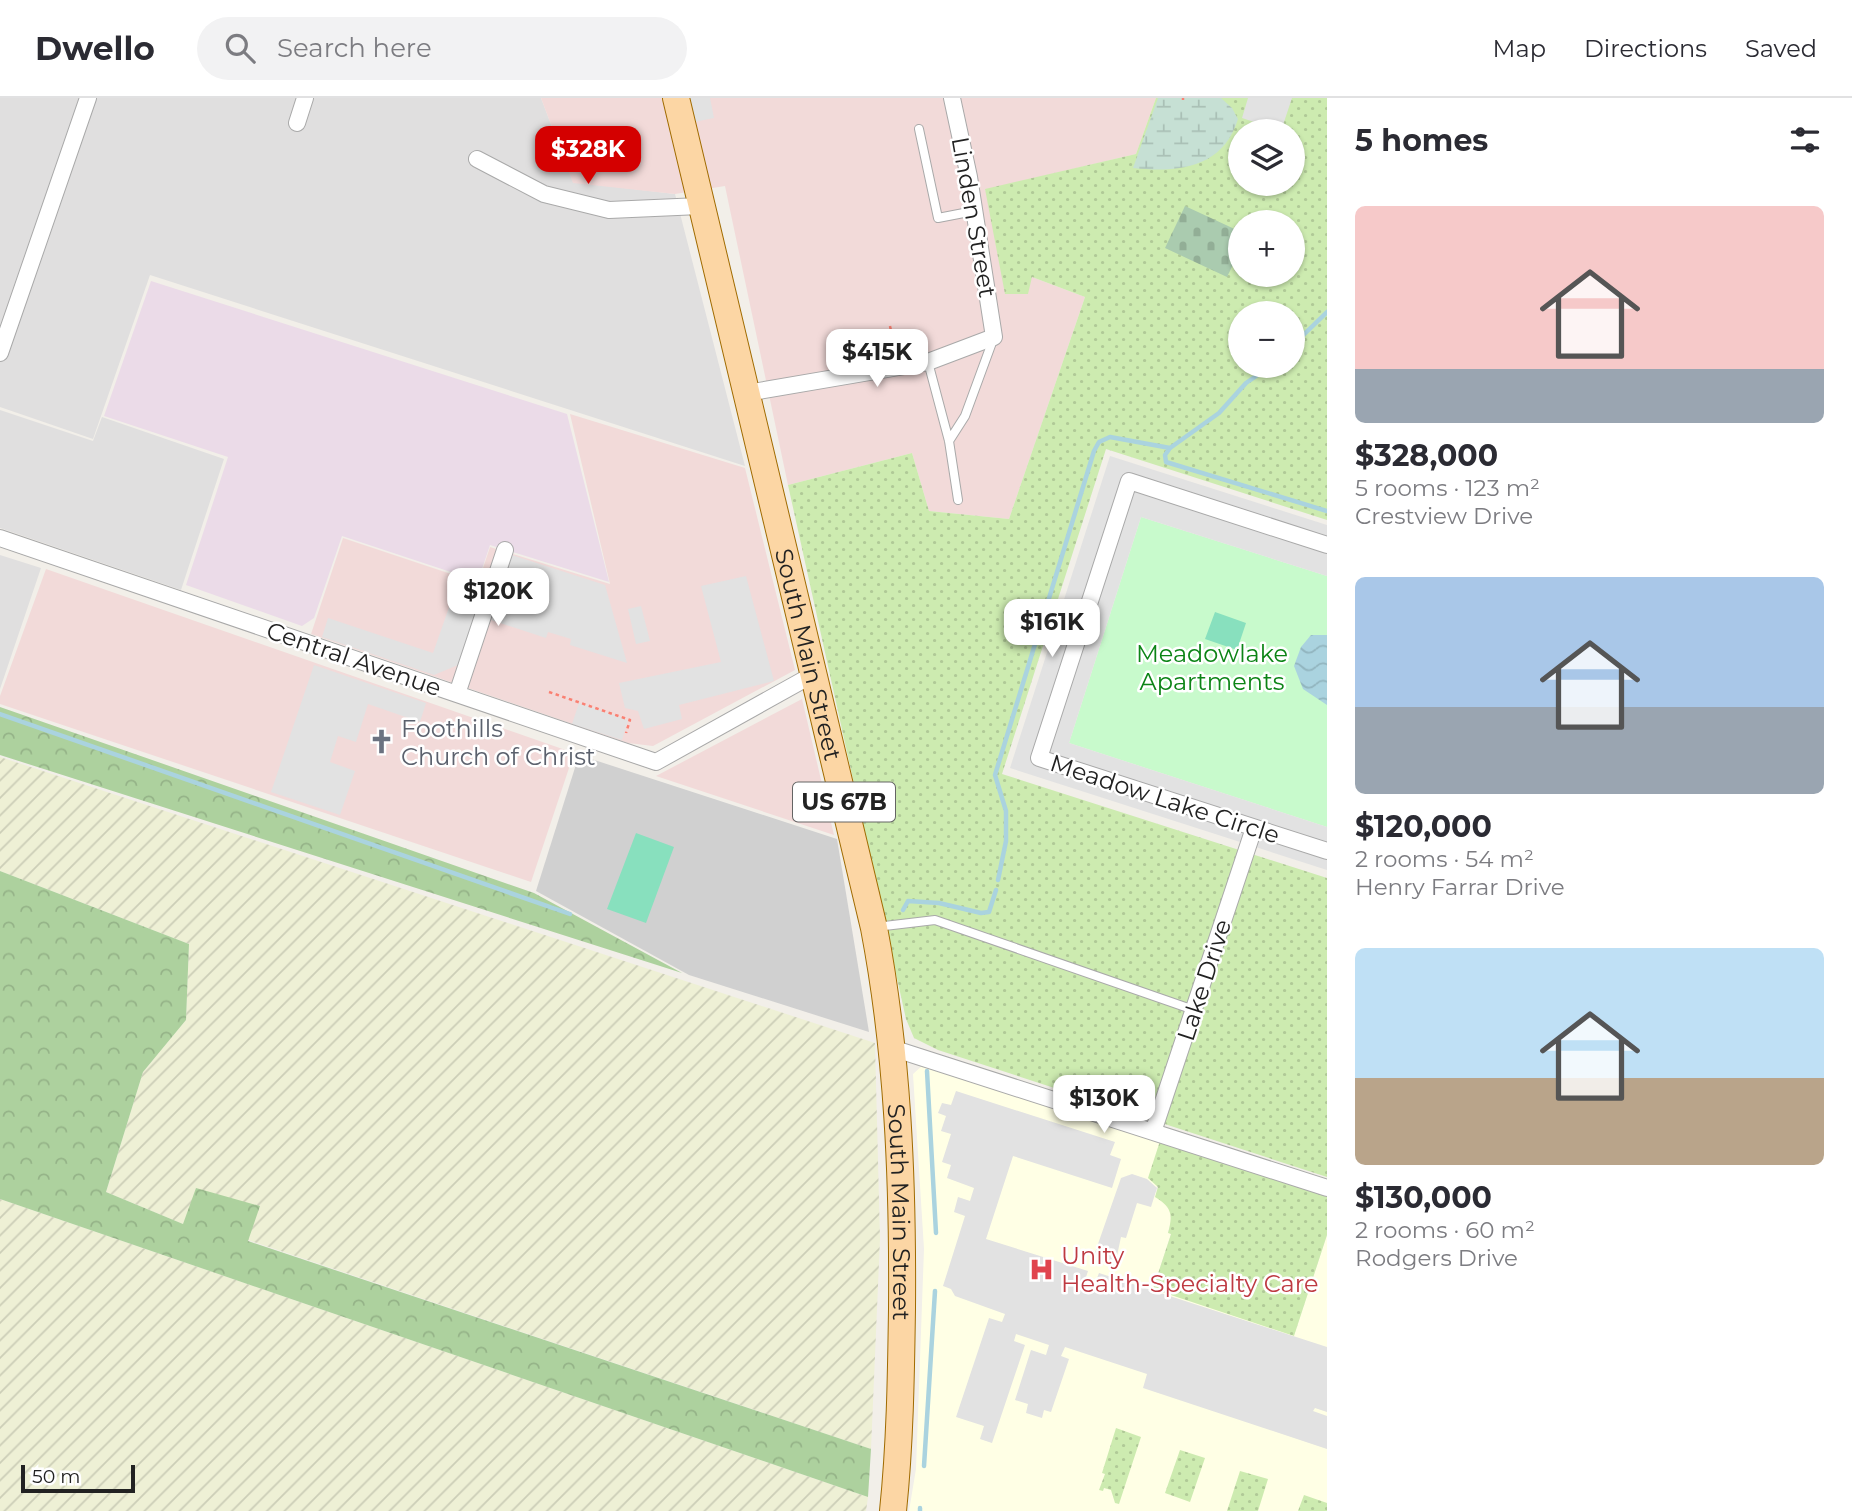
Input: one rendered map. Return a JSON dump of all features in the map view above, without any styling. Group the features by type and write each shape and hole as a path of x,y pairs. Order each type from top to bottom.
{"main road":[{"name":"South Main Street","path":"676,98 874,928 884,983 900,1149 901,1413 893,1511"}],"street":[{"path":"0,353 88,98"},
{"path":"297,124 305,98"},
{"name":"Linden Street","path":"952,98 974,211 994,337"},
{"path":"477,159 544,194 609,210 701,206"},
{"path":"747,393 928,362 994,337"},
{"name":"Meadow Lake Circle","path":"1327,545 1129,481 1039,758 1327,851"},
{"name":"Central Avenue","path":"0,538 656,762 814,674"},
{"path":"457,694 505,550"},
{"name":"Lake Drive","path":"1153,1132 1254,828"},
{"path":"891,1048 1327,1188"}],"lane":[{"path":"919,128 938,218 974,211"},
{"path":"949,441 965,416 994,337"},
{"path":"928,362 949,441 958,500"},
{"path":"874,928 935,920 1194,1010"}],"path":[{"path":"890,326 896,355"},
{"path":"549,692 630,720 626,733"}],"shaded area":[{"path":"0,98 541,98 573,182 675,194 745,466 150,275 93,439 0,407"},
{"path":"541,98 1156,98 1136,154 985,190 1032,277 1085,297 1009,519 929,511 912,453 788,485 725,186 675,194 573,183"},
{"path":"689,98 710,98 714,118 694,122"},
{"path":"1248,98 1292,98 1285,119 1242,118"},
{"path":"151,281 567,414 609,582 490,545 478,581 342,536 314,618 302,626 186,585 228,457 104,416"},
{"path":"0,410 93,441 102,417 224,459 181,590 0,528"},
{"path":"570,414 745,468 795,670 653,746 628,743 311,634 343,538 478,583 490,547 610,584"},
{"path":"1110,456 1327,525 1327,576 1141,517 1069,743 1327,827 1327,870 1010,768"},
{"path":"0,555 41,568 0,689"},
{"path":"512,555 605,585 627,663 570,645 571,639 548,632 546,638 491,620"},
{"path":"46,569 574,753 531,882 0,704 0,696"},
{"path":"746,576 774,681 679,705 682,719 644,729 638,711 625,708 619,683 721,662 701,586"},
{"path":"453,596 479,605 458,665 434,675 322,637 328,618 433,653"},
{"path":"641,606 650,641 636,644 628,609"},
{"path":"314,665 426,703 420,722 368,704 356,742 338,736 330,762 355,771 340,815 271,792"},
{"path":"802,699 834,835 656,776"},
{"path":"579,703 628,720 622,740 572,724"},
{"path":"579,755 837,839 869,1032 689,975 536,891"},
{"path":"0,757 875,1043 880,1239 871,1449 248,1240 259,1207 183,1224 106,1192 143,1072 186,1020 189,944 0,871"},
{"name":"Unity Health-Specialty Care","path":"923,1065 1160,1141 1156,1197 1168,1204 1173,1217 1168,1232 1171,1234 1153,1289 1294,1335 1327,1235 1327,1511 909,1511 916,1469 924,1249 913,1074"},
{"path":"956,1091 1115,1142 1110,1155 1121,1159 1112,1188 1013,1156 986,1239 1088,1271 1084,1283 1094,1286 1099,1273 1327,1347 1327,1412 1315,1408 1313,1411 1327,1416 1327,1449 1143,1388 1147,1374 1065,1347 1061,1356 1069,1359 1051,1412 1044,1410 1042,1418 1026,1413 1028,1404 1015,1400 1031,1350 1046,1355 1049,1345 1016,1334 1014,1341 1025,1345 992,1443 980,1439 984,1426 956,1417 989,1318 1002,1322 1005,1314 955,1296 951,1289 943,1286 965,1216 954,1212 958,1197 970,1201 974,1188 947,1178 951,1165 942,1162 951,1134 941,1131 946,1116 938,1113 942,1103 951,1105"},
{"path":"1132,1174 1147,1179 1157,1188 1151,1207 1137,1203 1126,1238 1121,1237 1115,1265 1105,1262 1091,1264 1121,1178"},
{"path":"0,1199 868,1497 866,1511 0,1511"}],"green space":[{"path":"1156,98 1327,98 1327,520 1106,449 1002,774 1327,878 1327,1177 938,1050 914,1038 906,1019 788,485 912,453 929,511 1009,519 1085,297 1032,277 1028,294 1005,294 985,189 1136,154"},
{"path":"1158,98 1221,98 1232,108 1238,119 1228,119 1228,139 1222,148 1197,164 1166,169 1133,168"},
{"path":"1185,206 1228,226 1228,275 1227,277 1165,248"},
{"name":"Meadowlake Apartments","path":"1141,517 1327,576 1327,827 1069,743"},
{"path":"1215,612 1246,623 1237,650 1205,639"},
{"path":"0,707 534,893 682,973 0,755"},
{"path":"636,833 674,847 646,923 607,909"},
{"path":"0,871 189,944 186,1020 143,1072 106,1192 183,1224 196,1188 260,1206 248,1241 871,1449 868,1497 0,1199"},
{"path":"1160,1141 1327,1196 1327,1235 1294,1336 1153,1289 1171,1234 1168,1233 1170,1212 1165,1204 1155,1197 1158,1187 1148,1178"},
{"path":"1116,1428 1141,1437 1119,1504 1115,1503 1111,1490 1099,1490"},
{"path":"1180,1450 1205,1458 1190,1502 1165,1493"},
{"path":"1240,1471 1268,1479 1258,1511 1227,1511"},
{"path":"1304,1495 1327,1503 1327,1511 1298,1511"}],"water":[{"path":"1311,635 1327,635 1327,705 1303,689 1294,666 1301,647"}],"waterway":[{"path":"1305,333 1327,312"},
{"path":"1253,378 1219,413 1170,448 1165,455 1166,462 1327,511"},
{"path":"998,880 1006,841 1006,811 995,775 1094,451 1099,442 1110,437 1170,448"},
{"path":"0,714 570,914"},
{"path":"903,910 908,901 939,903 981,913 989,912 996,890"},
{"path":"927,1071 936,1233"},
{"path":"924,1466 935,1291"}],"place":[{"name":"Foothills Church of Christ","path":"381,742"},
{"name":"Unity Health-Specialty Care","path":"1041,1269"}]}
